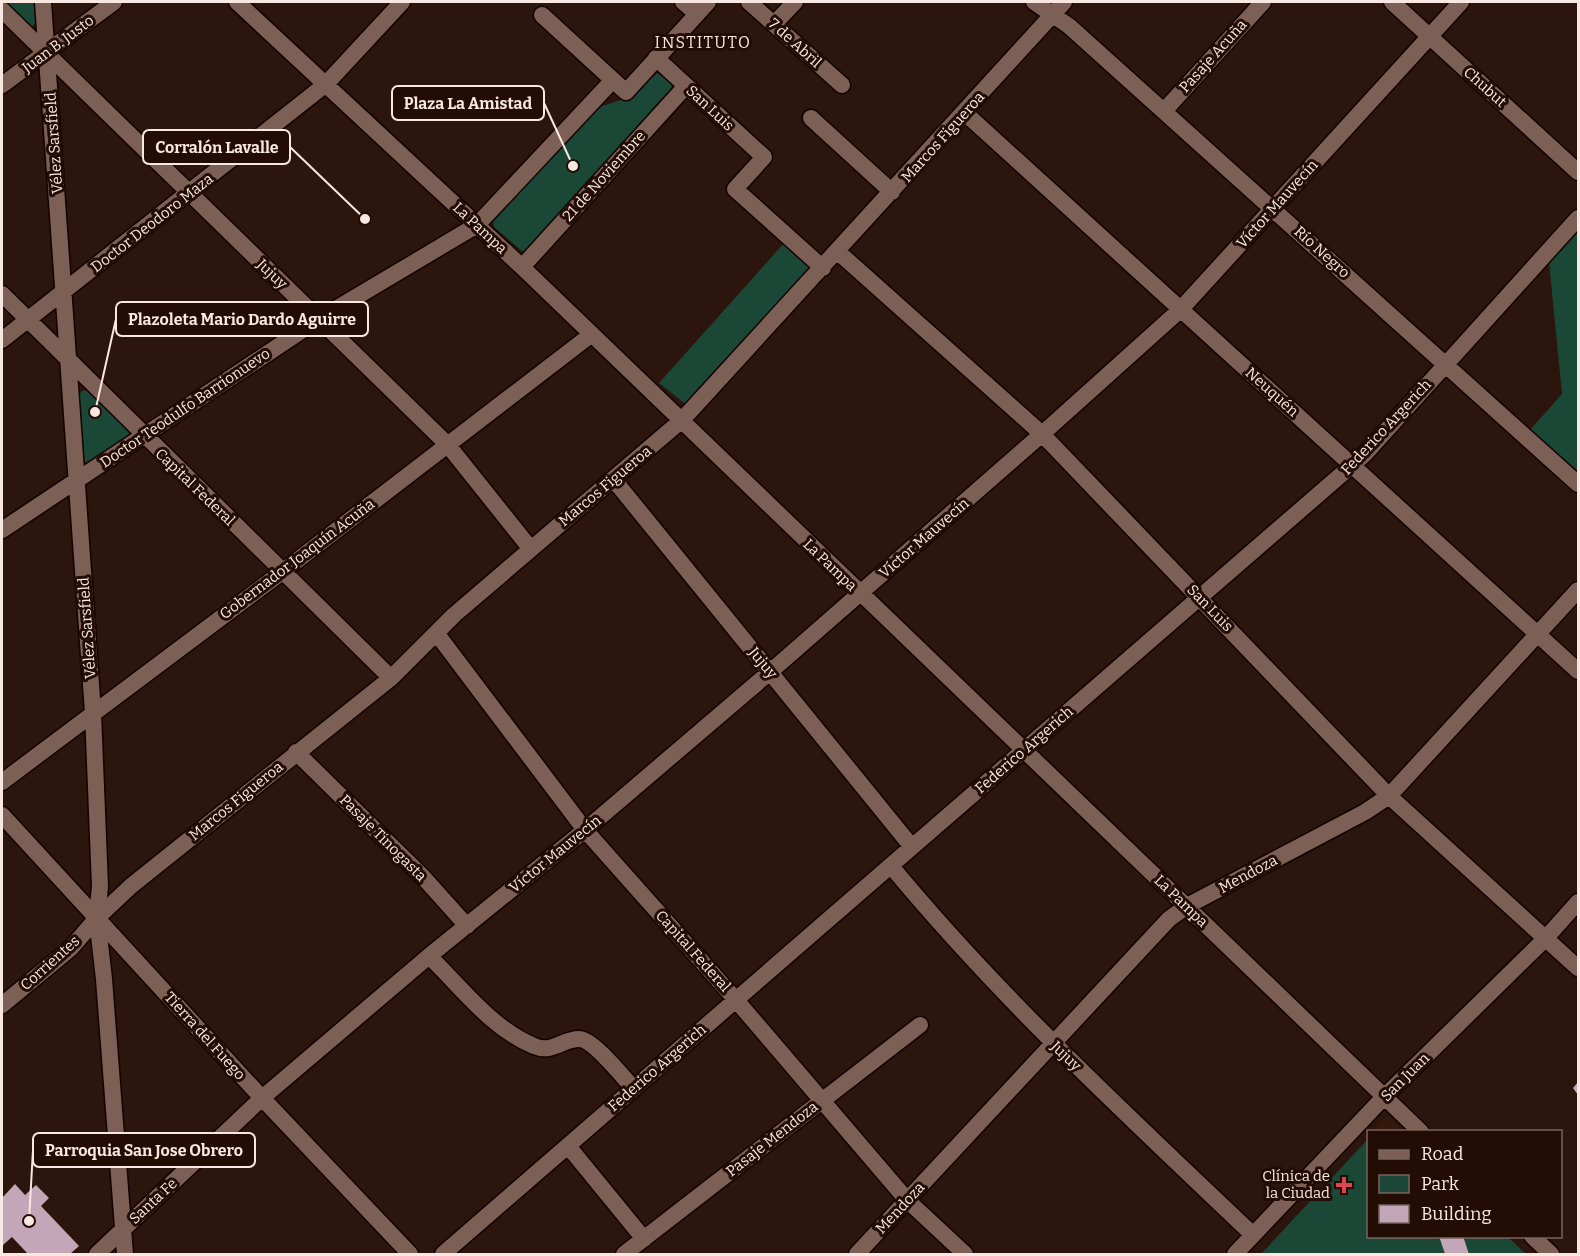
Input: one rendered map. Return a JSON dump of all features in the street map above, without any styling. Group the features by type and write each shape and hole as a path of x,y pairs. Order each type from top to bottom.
{"street":[{"name":"Vélez Sarsfield","path":"43,2 93,713 100,886 97,918 104,979 125,1254"},
{"name":"Juan B. Justo","path":"2,86 114,2"},
{"name":"La Pampa","path":"237,2 522,267 860,595 1420,1130"},
{"name":"Doctor Deodoro Maza","path":"2,340 327,84 402,2"},
{"path":"542,15 626,92 702,8 683,2"},
{"name":"7 de Abril","path":"749,2 842,85"},
{"path":"774,24 795,2"},
{"name":"Río Negro","path":"1034,2 1068,26 1164,111 1578,484"},
{"name":"Marcos Figueroa","path":"97,918 131,886 391,678 454,615 682,420 838,252 1064,2"},
{"name":"Pasaje Acuña","path":"1164,111 1263,2"},
{"name":"Chubut","path":"1392,2 1578,172"},
{"name":"Víctor Mauvecín","path":"262,1098 429,956 585,830 860,595 1180,309 1461,2"},
{"name":"Jujuy","path":"2,10 188,194 447,444 530,548"},
{"name":"San Luis","path":"656,58 764,157 735,189 823,268"},
{"name":"Doctor Teodulfo Barrionuevo","path":"2,530 319,319 477,225 613,80"},
{"name":"21 de Noviembre","path":"522,267 686,86"},
{"name":"Neuquén","path":"965,113 1578,671"},
{"path":"811,118 892,192"},
{"name":"Federico Argerich","path":"443,1254 1201,599 1352,465 1578,218"},
{"name":"San Luis","path":"838,252 1042,434 1389,796 1578,968"},
{"name":"Capital Federal","path":"2,294 391,678"},
{"name":"Gobernador Joaquín Acuña","path":"2,782 282,572 592,334"},
{"name":"Jujuy","path":"614,480 912,847"},
{"name":"Mendoza","path":"857,1254 1169,919 1187,906 1365,812 1389,796 1578,590"},
{"name":"Capital Federal","path":"437,634 585,830 736,999 907,1200 965,1254"},
{"name":"Pasaje Tinogasta","path":"296,752 424,878 467,926"},
{"name":"Tierra del Fuego","path":"2,815 262,1098 410,1254"},
{"name":"Jujuy","path":"891,866 937,922 1053,1044 1253,1235"},
{"name":"San Juan","path":"1235,1254 1384,1097 1545,939 1578,902"},
{"name":"Corrientes","path":"2,1005 71,948 97,918"},
{"path":"429,956 494,1021 533,1046 543,1049 580,1039 590,1043 633,1088"},
{"name":"Pasaje Mendoza","path":"624,1254 920,1025"},
{"name":"Santa Fe","path":"97,1254 262,1098"},
{"path":"568,1146 644,1239"},
{"path":"1534,1238 1551,1254"}],"shaded area":[{"path":"1389,1117 1403,1130 1372,1130 1381,1120"}],"green space":[{"path":"2,2 37,2 38,19 33,26 24,23"},
{"path":"657,73 671,82 672,92 527,251 522,251 494,227 493,219 597,108 629,97"},
{"path":"1578,229 1578,475 1529,431 1562,394 1549,262"},
{"path":"785,242 809,268 808,275 693,400 684,403 659,383"},
{"path":"83,390 91,392 126,427 129,434 126,442 90,463 86,463 83,459 78,396"},
{"name":"Clínica de la Ciudad","path":"1367,1140 1367,1238 1440,1238 1445,1254 1261,1254"},
{"path":"1463,1238 1509,1238 1526,1254 1469,1254"}],"building":[{"path":"1578,1082 1578,1095 1573,1088"},
{"path":"15,1184 25,1195 36,1185 49,1198 41,1206 79,1246 70,1254 28,1254 12,1237 3,1245 2,1198"},
{"path":"1440,1238 1464,1238 1469,1254 1445,1254"}],"place":[{"name":"Plaza La Amistad","path":"573,166"},
{"name":"Corralón Lavalle","path":"365,219"},
{"name":"Plazoleta Mario Dardo Aguirre","path":"95,412"},
{"name":"Clínica de la Ciudad","path":"1344,1185"},
{"name":"Parroquia San Jose Obrero","path":"29,1221"}],"district":[{"name":"INSTITUTO","path":"703,42"}]}
